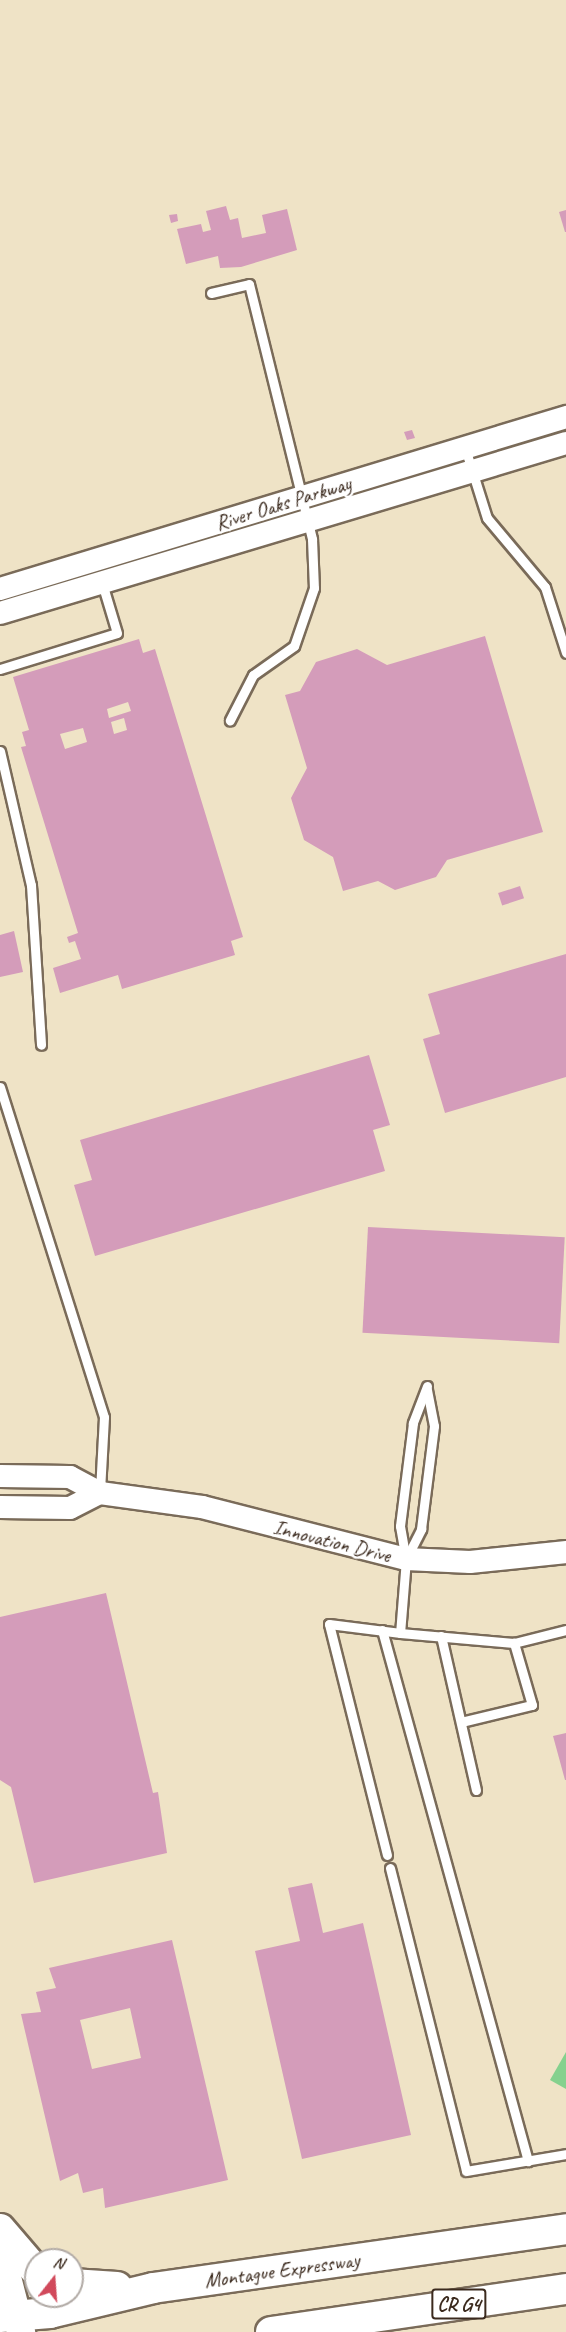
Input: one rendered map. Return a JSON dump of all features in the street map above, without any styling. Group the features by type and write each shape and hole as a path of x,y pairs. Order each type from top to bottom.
{"highway":[{"path":"0,2229 24,2257"},
{"name":"Montague Expressway","path":"12,2322 153,2288 566,2229"},
{"path":"84,2285 153,2288"},
{"name":"CR G4","path":"271,2332 566,2289"}],"main road":[{"path":"0,2250 12,2322"}],"street":[{"name":"River Oaks Parkway","path":"0,588 566,417"},
{"name":"River Oaks Parkway","path":"0,614 103,585 566,443"},
{"name":"Innovation Drive","path":"0,1476 70,1477 100,1493 202,1507 406,1559 479,1562 566,1552"},
{"path":"0,1507 70,1508 100,1493"}],"lane":[{"path":"211,293 249,284 309,522 315,588 294,646 253,675 230,720"},
{"path":"465,448 486,518 545,586 566,653"},
{"path":"0,669 117,633 95,561"},
{"path":"0,751 32,885 41,1045"},
{"path":"0,1087 104,1417 100,1493"},
{"path":"400,1633 406,1559 400,1527 413,1423 427,1386 434,1426 421,1529 406,1559"},
{"path":"387,1855 329,1624 514,1643 566,1630"},
{"path":"382,1630 528,2161"},
{"path":"441,1636 476,1790"},
{"path":"461,1722 532,1705 514,1643"},
{"path":"390,1868 466,2171 566,2154"}],"green space":[{"path":"566,2052 566,2089 550,2080"}],"building":[{"path":"226,206 230,220 238,218 242,238 266,233 262,215 287,209 297,250 241,267 220,268 218,256 186,264 177,229 201,224 203,232 211,230 206,211"},
{"path":"566,210 566,232 565,232 559,212"},
{"path":"177,214 178,221 171,223 169,215"},
{"path":"412,430 415,438 407,440 404,432"},
{"path":"485,636 543,832 447,860 436,877 395,890 378,881 343,891 333,857 304,840 291,798 307,768 285,695 300,691 316,662 357,649 387,665"},
{"path":"139,639 143,653 155,649 243,937 231,941 235,955 122,989 118,975 60,993 53,968 81,959 75,941 69,943 67,937 78,933 21,747 26,746 22,732 29,730 13,677","holes":["128,702 131,711 109,718 107,709","124,718 127,730 114,734 111,722","83,728 87,742 65,749 60,734"]},
{"path":"520,886 524,898 502,905 498,893"},
{"path":"14,931 23,972 0,977 0,935"},
{"path":"566,954 566,1077 445,1113 423,1039 440,1034 428,994"},
{"path":"369,1055 390,1125 373,1130 385,1171 95,1256 74,1185 92,1180 80,1140"},
{"path":"368,1227 565,1237 559,1343 362,1333"},
{"path":"106,1593 153,1793 158,1792 167,1853 34,1883 11,1787 0,1780 0,1617"},
{"path":"566,1733 566,1780 565,1780 553,1736"},
{"path":"312,1883 323,1933 363,1923 411,2135 302,2159 255,1951 300,1941 288,1888"},
{"path":"172,1940 228,2180 105,2208 103,2188 83,2193 78,2173 60,2181 21,2014 41,2012 36,1992 56,1988 49,1968","holes":["130,2008 141,2058 92,2069 80,2020"]}]}
